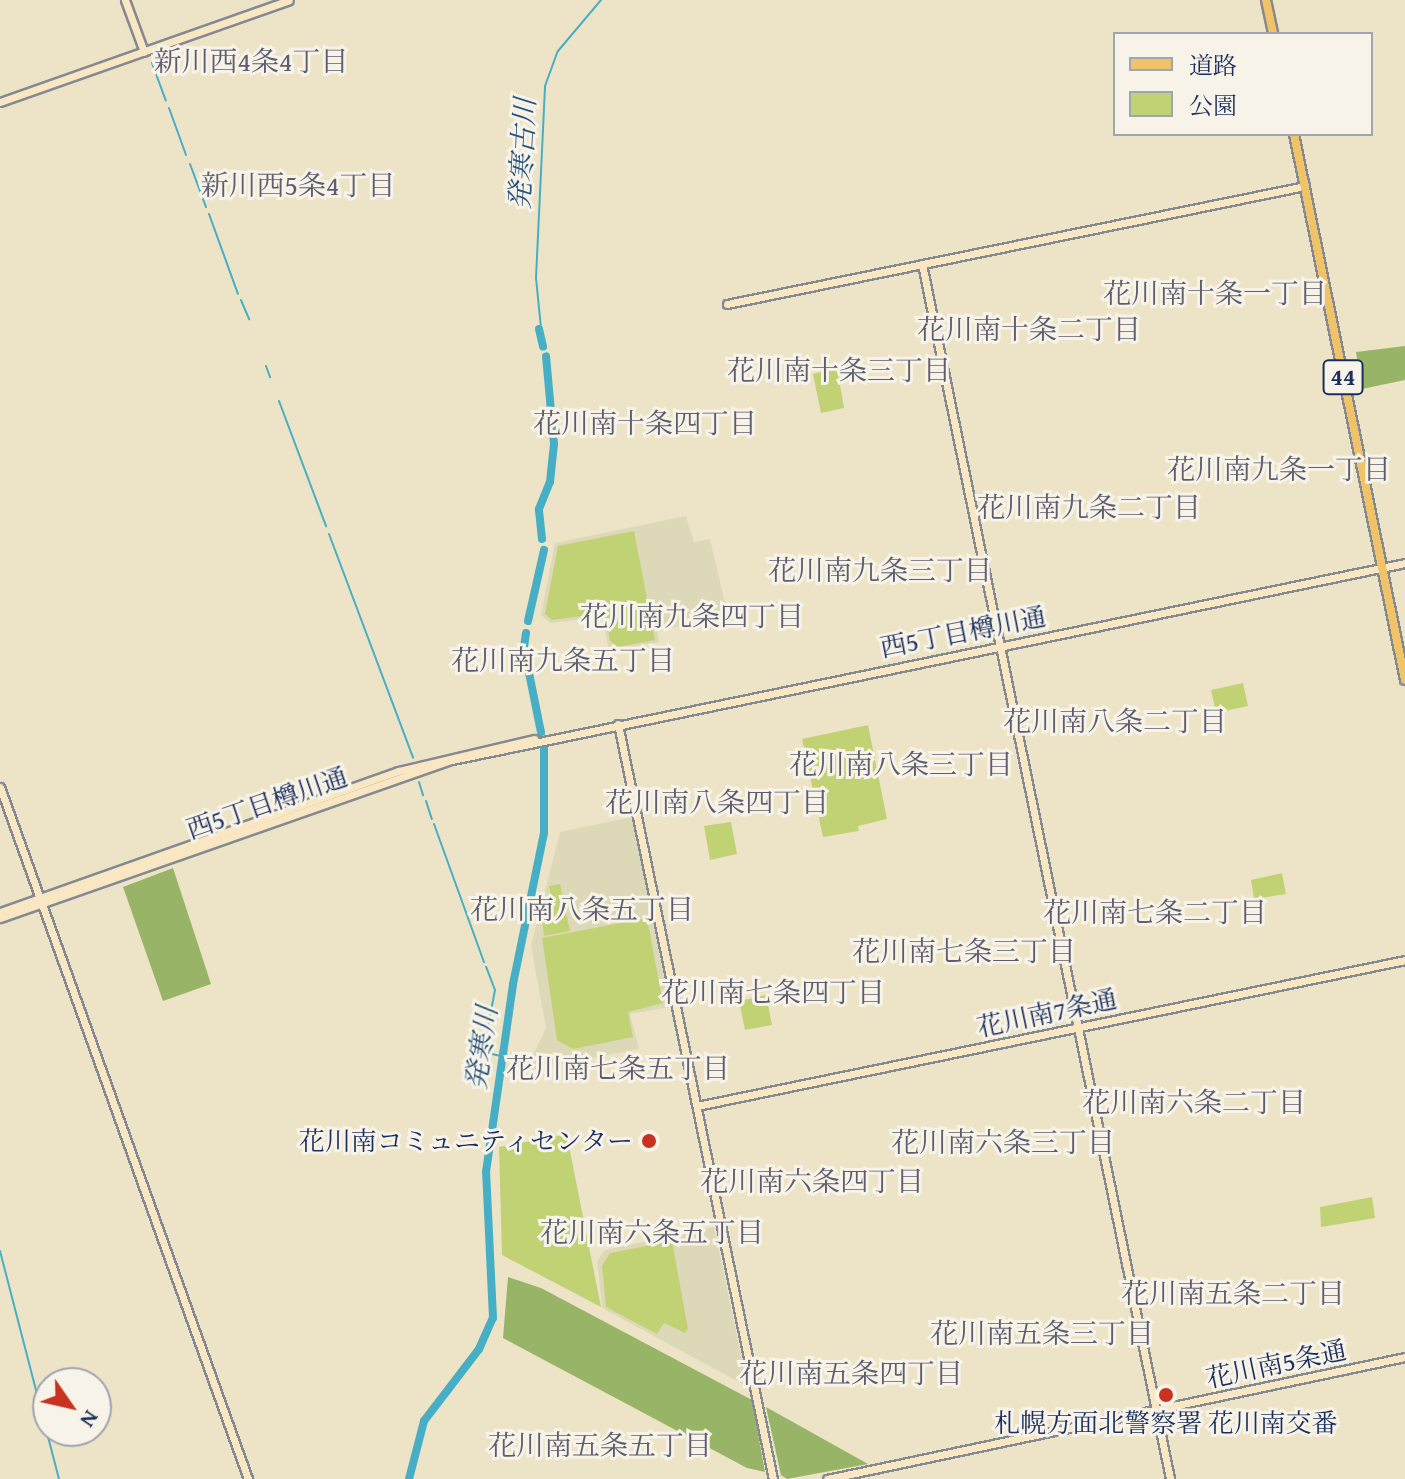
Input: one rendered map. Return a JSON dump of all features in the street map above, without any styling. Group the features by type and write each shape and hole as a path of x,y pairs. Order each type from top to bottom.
{"main road":[{"path":"1266,0 1273,32"},
{"name":"44","path":"1294,136 1405,680"}],"street":[{"path":"125,0 144,52"},
{"path":"0,102 289,0"},
{"path":"727,304 1305,186"},
{"path":"922,264 1170,1479"},
{"name":"西5丁目樽川通","path":"0,918 398,771 454,754 618,724 1405,563"},
{"path":"618,724 773,1479"},
{"path":"0,787 248,1479"},
{"name":"西5丁目樽川通","path":"0,912 41,901"},
{"name":"花川南7条通","path":"697,1106 1405,960"},
{"name":"花川南5条通","path":"827,1479 1405,1357"}],"shaded area":[{"path":"686,516 694,542 710,539 728,616 657,631 659,642 609,651 602,617 551,623 541,615 555,543"},
{"path":"632,817 670,1007 630,1014 639,1049 525,1071 546,1028 531,946 560,832"},
{"path":"714,1227 748,1387 602,1308 597,1261 605,1250"}],"green space":[{"path":"1405,346 1405,380 1362,389 1356,352"},
{"path":"837,368 844,408 821,413 813,374"},
{"path":"634,531 655,640 618,647 610,641 605,613 552,620 545,614 558,546"},
{"path":"1243,683 1248,706 1216,713 1211,690"},
{"path":"868,725 887,819 858,826 859,831 823,837 802,739"},
{"path":"731,822 737,854 710,860 704,826"},
{"path":"173,868 211,984 163,1001 123,887"},
{"path":"1282,873 1286,894 1254,899 1251,880"},
{"path":"560,884 570,931 544,936 541,911 553,908 549,886"},
{"path":"647,918 663,1003 628,1012 633,1037 573,1049 557,1040 542,938"},
{"path":"766,995 772,1025 745,1030 739,1001"},
{"path":"563,1135 568,1141 601,1307 502,1255 499,1147"},
{"path":"1372,1197 1375,1218 1321,1227 1320,1207"},
{"path":"672,1241 688,1329 685,1333 664,1323 657,1334 606,1307 602,1266 610,1253"},
{"path":"508,1277 541,1288 752,1400 765,1472 747,1468 503,1338"},
{"path":"766,1407 868,1464 787,1479 781,1475"}],"waterway":[{"name":"発寒古川","path":"541,328 536,278 545,86 558,51 601,0"},
{"path":"152,63 166,101"},
{"path":"169,108 186,155"},
{"path":"190,164 206,207"},
{"path":"209,214 238,294"},
{"path":"241,300 249,319"},
{"name":"発寒川","path":"539,329 543,347"},
{"name":"発寒川","path":"542,539 539,509 550,482 554,444 546,356"},
{"path":"266,366 270,377"},
{"path":"279,401 326,526"},
{"path":"329,534 413,758"},
{"name":"発寒川","path":"528,621 544,550"},
{"name":"発寒川","path":"526,633 524,648 541,732"},
{"name":"発寒川","path":"409,1479 424,1421 479,1349 493,1318 486,1172 513,984 544,833 544,746"},
{"path":"419,782 423,795"},
{"path":"426,801 432,819"},
{"path":"434,824 484,962"},
{"path":"483,1053 495,990 486,967"},
{"path":"492,1054 501,1056"},
{"path":"0,1251 59,1479"}],"place":[{"name":"花川南コミュニティセンター","path":"649,1141"},
{"name":"札幌方面北警察署 花川南交番","path":"1166,1395"}],"district":[{"name":"新川西4条4丁目","path":"251,61"},
{"name":"新川西5条4丁目","path":"298,185"},
{"name":"花川南十条一丁目","path":"1215,293"},
{"name":"花川南十条二丁目","path":"1029,329"},
{"name":"花川南十条三丁目","path":"839,370"},
{"name":"花川南十条四丁目","path":"645,423"},
{"name":"花川南九条一丁目","path":"1279,469"},
{"name":"花川南九条二丁目","path":"1089,507"},
{"name":"花川南九条三丁目","path":"880,570"},
{"name":"花川南九条四丁目","path":"692,616"},
{"name":"花川南九条五丁目","path":"563,660"},
{"name":"花川南八条二丁目","path":"1115,721"},
{"name":"花川南八条三丁目","path":"901,764"},
{"name":"花川南八条四丁目","path":"717,802"},
{"name":"花川南八条五丁目","path":"582,909"},
{"name":"花川南七条二丁目","path":"1155,912"},
{"name":"花川南七条三丁目","path":"964,951"},
{"name":"花川南七条四丁目","path":"773,992"},
{"name":"花川南七条五丁目","path":"618,1068"},
{"name":"花川南六条二丁目","path":"1194,1102"},
{"name":"花川南六条三丁目","path":"1003,1142"},
{"name":"花川南六条四丁目","path":"812,1181"},
{"name":"花川南六条五丁目","path":"652,1232"},
{"name":"花川南五条二丁目","path":"1233,1293"},
{"name":"花川南五条三丁目","path":"1042,1333"},
{"name":"花川南五条四丁目","path":"851,1373"},
{"name":"花川南五条五丁目","path":"600,1445"}]}
